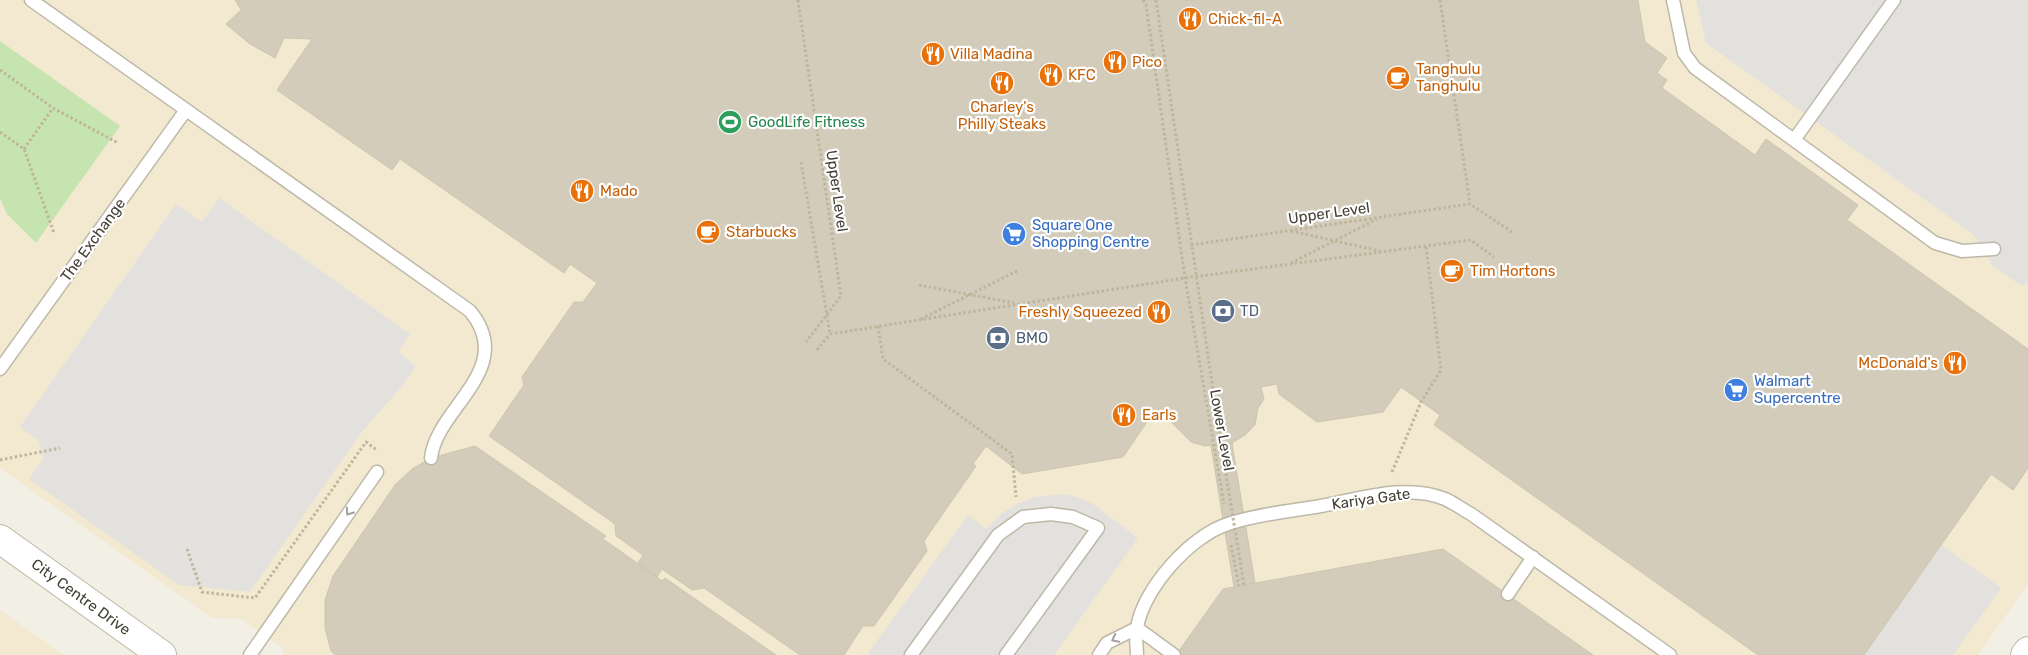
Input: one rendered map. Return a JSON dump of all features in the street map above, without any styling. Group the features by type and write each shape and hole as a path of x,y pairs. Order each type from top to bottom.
{"street":[{"name":"City Centre Drive","path":"0,539 162,655"},
{"path":"2026,655 2028,651"}],"lane":[{"path":"31,0 470,311 480,323 484,338 484,356 473,384 432,445 431,458"},
{"path":"1673,0 1684,53 1695,68 1935,243 1962,251 1994,250"},
{"path":"1794,140 1894,0"},
{"name":"The Exchange","path":"0,369 186,110"},
{"path":"250,655 377,472"},
{"name":"Kariya Gate","path":"1137,655 1137,628 1148,598 1162,575 1192,545 1227,524 1414,492 1444,498 1471,514 1670,655"},
{"path":"911,655 998,535 1023,517 1051,514 1072,517 1098,528 1006,655"},
{"path":"1508,594 1534,557"},
{"path":"1099,655 1107,643 1137,628 1174,655"}],"path":[{"name":"Upper Level","path":"798,0 841,296 806,342"},
{"name":"Lower Level","path":"1143,0 1146,4 1184,278 1239,586"},
{"path":"1156,0 1191,245 1244,585"},
{"path":"1440,0 1470,204 1512,232"},
{"path":"0,70 53,108 118,144"},
{"path":"24,148 53,108"},
{"path":"0,132 24,148 54,233"},
{"path":"801,162 830,334"},
{"name":"Upper Level","path":"1191,245 1470,204"},
{"path":"1288,264 1381,217"},
{"path":"1288,230 1382,252"},
{"path":"817,350 830,334 1184,278 1471,240 1494,257"},
{"path":"1382,496 1421,402 1441,370 1426,246"},
{"path":"918,320 1019,270"},
{"path":"919,285 1018,304"},
{"path":"878,326 883,359 1012,454 1015,493 1023,517"},
{"path":"187,549 202,592 255,598 366,442 384,455"},
{"path":"0,460 60,448"}],"shaded area":[{"name":"Square One Shopping Centre","path":"0,0 2028,0 2028,584 1978,655 284,655 282,647 239,618 212,618 0,468"},
{"path":"1696,0 2028,0 2028,284 2020,285 1992,265 1974,235 1706,43"},
{"path":"219,198 410,334 398,352 416,366 403,385 361,433 250,592 179,585 29,479 43,459 39,441 20,427 176,204 202,222"},
{"path":"1061,494 1077,497 1093,504 1138,538 1054,655 867,655 968,515 986,529 1002,513 1017,504 1034,497"},
{"path":"1942,545 2001,588 1953,655 1864,655"},
{"path":"0,610 64,655 0,655"}],"green space":[{"path":"0,41 120,126 36,243 7,214 0,198"}],"building":[{"path":"235,0 1638,0 1645,42 1667,58 1657,73 1667,80 1662,88 1755,155 1766,139 1858,205 1847,220 2028,349 2028,468 2013,490 1991,474 1864,655 1758,655 1434,425 1440,415 1401,387 1383,412 1317,422 1279,394 1277,384 1261,387 1264,399 1258,408 1255,425 1245,435 1232,443 1205,446 1191,442 1167,418 1147,422 1123,457 1022,474 986,446 973,464 976,466 924,541 927,551 874,626 863,626 844,655 800,655 704,588 692,590 662,569 657,577 638,563 643,555 616,536 615,524 489,436 524,385 522,377 574,302 583,302 597,283 570,264 564,273 400,159 392,170 277,90 312,39 284,38 275,58 250,44 226,24 241,10"},
{"path":"1232,443 1255,583 1234,587 1211,446"},
{"path":"475,446 606,536 603,539 662,581 665,578 776,655 335,655 331,651 325,628 325,600 333,576 395,485 412,469 431,458"},
{"path":"1443,549 1593,655 1176,655 1223,589"}],"place":[{"name":"Chick-fil-A","path":"1190,19"},
{"name":"Villa Madina","path":"933,54"},
{"name":"Pico","path":"1115,62"},
{"name":"KFC","path":"1051,75"},
{"name":"Tanghulu Tanghulu","path":"1398,78"},
{"name":"Charley's Philly Steaks","path":"1002,83"},
{"name":"GoodLife Fitness","path":"730,122"},
{"name":"Mado","path":"582,191"},
{"name":"Starbucks","path":"708,232"},
{"name":"Square One Shopping Centre","path":"1014,234"},
{"name":"Tim Hortons","path":"1452,271"},
{"name":"TD","path":"1223,311"},
{"name":"Freshly Squeezed","path":"1159,312"},
{"name":"BMO","path":"998,338"},
{"name":"McDonald's","path":"1955,363"},
{"name":"Walmart Supercentre","path":"1736,390"},
{"name":"Earls","path":"1124,415"}]}
